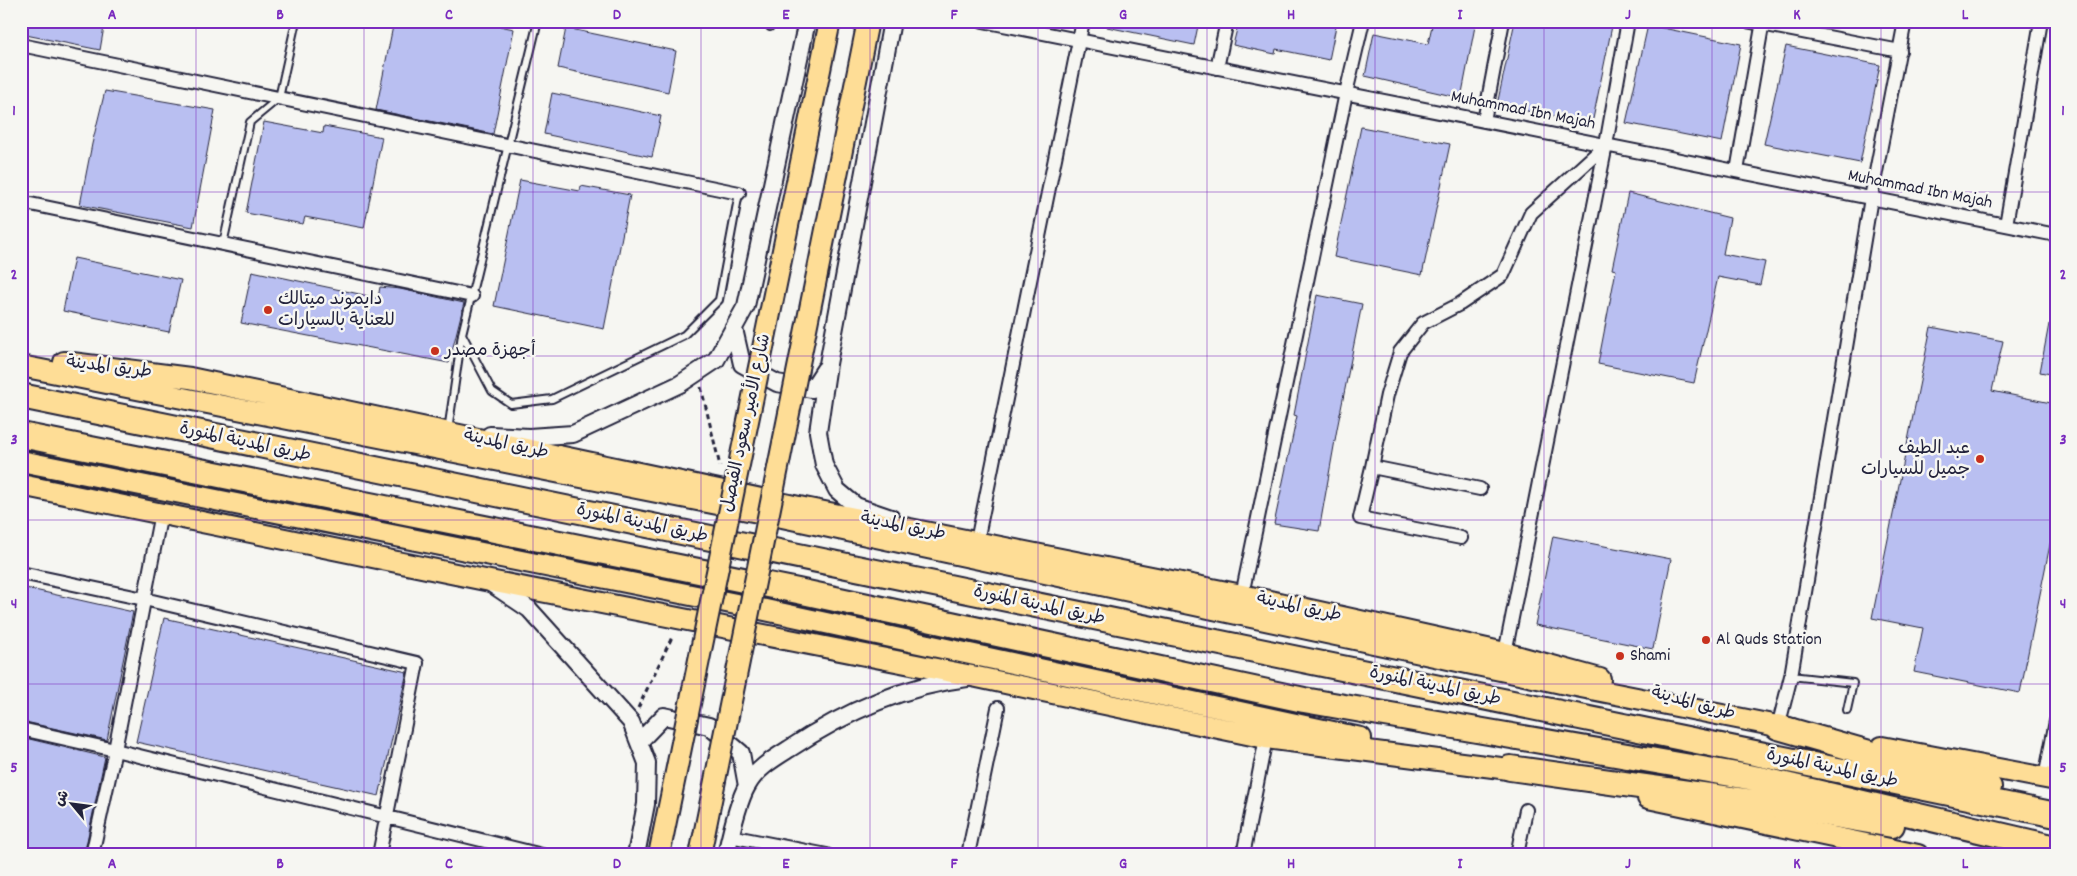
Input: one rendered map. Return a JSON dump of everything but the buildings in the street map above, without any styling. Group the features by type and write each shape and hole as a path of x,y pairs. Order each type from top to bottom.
{"highway":[{"name":"طريق المدينة المنورة","path":"21,396 2056,815"},
{"name":"طريق المدينة المنورة","path":"21,435 798,591 1304,700 1760,779 2056,848"},
{"path":"1778,727 2056,806"},
{"path":"1510,768 1788,807 2056,854"}],"main road":[{"name":"شارع الأمير سعود الفيصل","path":"659,855 830,21"},
{"path":"700,855 868,21"},
{"name":"طريق المدينة","path":"21,357 190,378 799,507 1242,595 1505,653 1778,727"},
{"name":"طريق المدينة","path":"21,366 768,514 1561,684 2050,779"},
{"path":"21,461 751,608 1918,855"},
{"path":"21,485 486,580 977,677 1266,738 1510,768"}],"street":[{"path":"447,432 529,437 573,434 680,384 716,360 746,306 807,21"},
{"path":"892,21 828,364 818,432 824,465 837,490 856,506 977,541 1083,21"},
{"name":"Muhammad Ibn Majah","path":"983,21 2056,234"},
{"path":"1217,68 1227,21"},
{"path":"1242,595 1346,94 1363,21"},
{"path":"1484,121 1503,21"},
{"path":"1505,653 1606,145 1628,21"},
{"path":"1746,21 1900,51"},
{"path":"1778,727 1791,676 1871,198 1905,21"},
{"path":"2006,225 2041,21"},
{"path":"1737,171 1763,23"},
{"path":"21,45 739,193"},
{"path":"1462,538 1360,518 1387,395 1400,352 1424,323 1460,304 1503,274 1531,213 1606,145"},
{"path":"21,202 472,296"},
{"path":"734,329 742,364 777,383 812,389 828,364"},
{"path":"1372,467 1480,489"},
{"path":"92,855 116,750 161,513"},
{"path":"21,573 144,599 417,663 379,855"},
{"path":"486,580 529,609 631,722 647,763 647,796 636,855"},
{"path":"726,855 746,786 764,765 809,736 870,704 938,682 977,677"},
{"path":"968,855 998,708"},
{"path":"639,742 664,716 709,726 741,753 746,786"},
{"path":"2050,779 2056,721"},
{"path":"21,729 116,750 542,855"},
{"path":"1243,855 1266,738"},
{"path":"1517,855 1526,810"},
{"path":"730,836 827,855"}],"lane":[{"path":"223,244 250,122 279,98 296,21"},
{"path":"447,432 462,334 538,21"},
{"path":"462,334 492,391 512,404 552,399 684,335 719,300 739,193"},
{"path":"1791,676 1853,682 1847,710"}],"path":[{"path":"697,372 720,468"},
{"path":"631,722 673,634"}],"place":[{"name":"دايموند ميتالك للعناية بالسيارات","path":"268,310"},
{"name":"أجهزة مصدر","path":"435,351"},
{"name":"عبد الطيف جميل للسيارات","path":"1980,459"},
{"name":"Al Quds Station","path":"1706,640"},
{"name":"Shami","path":"1620,656"}]}
